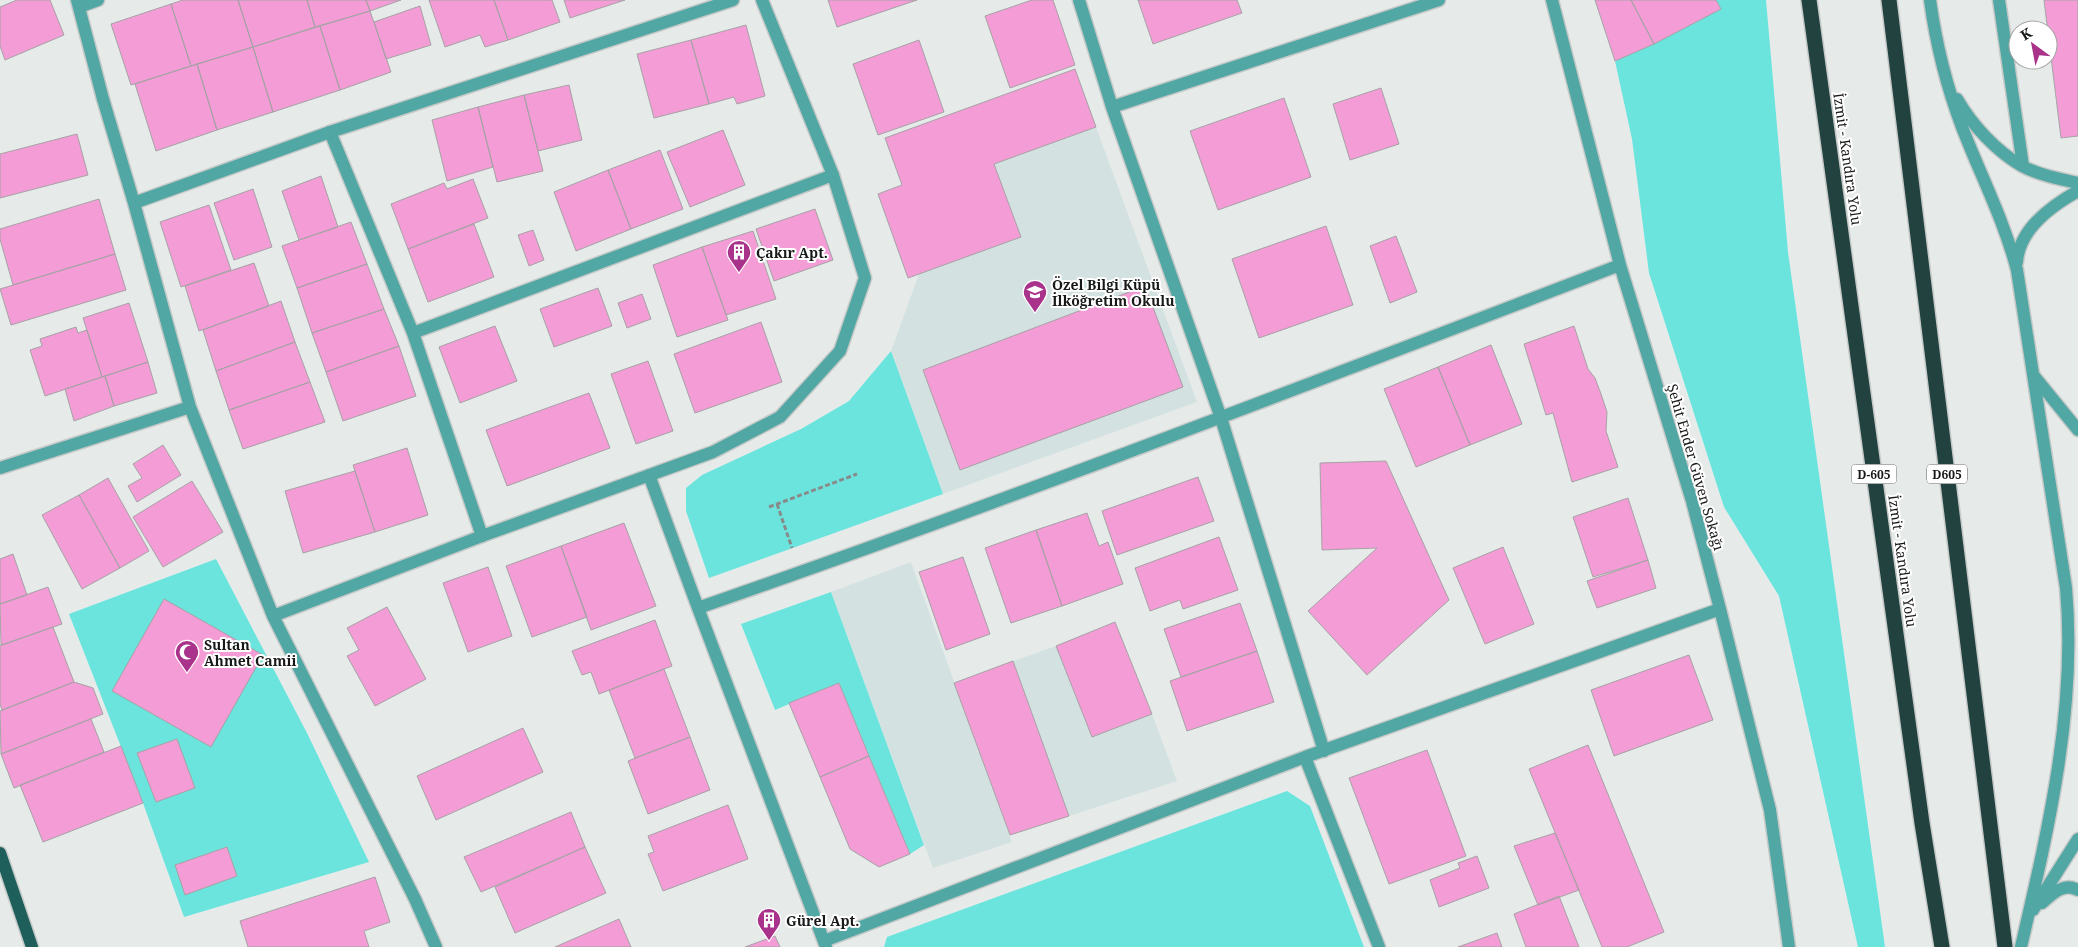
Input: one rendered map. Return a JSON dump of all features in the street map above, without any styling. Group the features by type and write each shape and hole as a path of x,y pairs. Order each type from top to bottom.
{"highway":[{"name":"İzmit - Kandıra Yolu","path":"1809,0 1922,823 1942,947"},
{"name":"D605","path":"1889,0 2006,947"}],"main road":[{"path":"0,853 32,947"}],"street":[{"path":"98,0 78,3 103,99 134,203 190,407 273,616 415,899 436,947"},
{"path":"134,203 330,132 733,0"},
{"path":"273,616 482,536 713,452 780,418 840,351 865,278 833,175 762,0"},
{"path":"1079,0 1112,107 1221,418 1324,751"},
{"path":"1112,107 1439,0"},
{"name":"Şehit Ender Güven Sokağı","path":"1552,0 1620,265 1692,501 1720,609 1770,810 1789,947"},
{"path":"1930,0 1941,62 1954,106 2008,239 2017,270 2066,588 2069,635 2059,766 2022,947"},
{"path":"1998,0 2023,166"},
{"path":"1941,62 1954,93 1971,120 2012,160 2045,175 2078,183"},
{"path":"330,132 413,333 482,536"},
{"path":"413,333 833,175"},
{"path":"2017,270 2019,248 2030,228 2043,214 2078,191"},
{"path":"698,608 801,573 1221,418 1620,265"},
{"path":"2033,375 2078,430"},
{"path":"0,468 190,407"},
{"path":"649,474 825,944 1305,757 1720,609"},
{"path":"1305,757 1379,947"},
{"path":"2029,916 2078,839"},
{"path":"2029,916 2060,889 2068,886 2078,890"}],"path":[{"path":"769,506 857,474"},
{"path":"777,504 801,573"}],"shaded area":[{"path":"1716,0 1766,0 1788,252 1885,947 1858,947 1779,596 1724,507 1649,273 1632,139 1615,61 1721,9"},
{"name":"Özel Bilgi Küpü İlköğretim Okulu","path":"1096,127 1197,402 943,494 891,351 919,274 1021,237 994,164"},
{"path":"891,351 943,494 709,578 686,511 686,488 702,475 801,429 849,401"},
{"path":"216,559 307,733 369,862 184,917 143,803 69,614"},
{"path":"911,562 1012,842 933,868 831,592"},
{"path":"831,592 924,845 910,854 839,683 775,710 741,624"},
{"path":"1056,646 1092,737 1152,714 1177,781 1069,816 1013,661"},
{"path":"1287,791 1310,806 1364,947 884,947 887,937"}],"building":[{"path":"17,0 50,0 64,35 5,60 0,46 0,7"},
{"path":"183,0 238,0 253,47 191,66 171,4"},
{"path":"238,0 307,0 315,27 253,47"},
{"path":"307,0 366,0 370,11 315,27"},
{"path":"366,0 401,0 370,11"},
{"path":"429,0 494,0 508,40 485,47 480,35 445,47"},
{"path":"494,0 552,0 560,22 508,40"},
{"path":"564,0 625,0 570,18"},
{"path":"828,0 917,0 837,27"},
{"path":"1032,0 1053,0 1075,65 1010,88 985,16"},
{"path":"1138,0 1237,0 1242,13 1153,44"},
{"path":"1595,0 1631,0 1654,44 1615,61"},
{"path":"1631,0 1716,0 1721,9 1654,44"},
{"path":"2044,0 2078,0 2078,136 2061,138 2053,70 2058,70 2058,20 2046,20"},
{"path":"171,4 191,66 131,85 111,24"},
{"path":"420,6 431,45 386,59 374,22"},
{"path":"370,11 391,72 340,90 320,26"},
{"path":"746,25 765,96 737,104 734,97 709,104 691,40"},
{"path":"320,26 340,90 273,112 253,47"},
{"path":"691,40 709,104 654,118 637,54"},
{"path":"919,40 944,112 878,135 853,64"},
{"path":"253,47 273,112 217,130 197,64"},
{"path":"197,64 217,130 156,151 135,84"},
{"path":"1075,69 1096,127 994,164 1021,237 908,278 878,194 902,185 885,138"},
{"path":"569,85 582,140 538,151 524,95"},
{"path":"1381,88 1399,144 1350,160 1333,104"},
{"path":"524,95 543,171 497,182 478,107"},
{"path":"1284,98 1311,177 1218,210 1190,131"},
{"path":"478,107 493,167 447,181 432,120"},
{"path":"723,130 745,185 690,207 667,152"},
{"path":"77,134 88,175 0,198 0,154"},
{"path":"660,150 683,209 631,229 608,170"},
{"path":"608,170 631,229 576,251 554,192"},
{"path":"321,176 338,227 299,240 282,191"},
{"path":"473,179 488,218 408,249 391,204 444,183 447,189"},
{"path":"253,189 272,247 234,260 214,203"},
{"path":"99,199 115,254 13,285 0,239 0,229"},
{"path":"209,205 231,270 181,287 160,222"},
{"path":"815,209 833,260 774,281 756,229"},
{"path":"351,222 367,264 297,288 282,246"},
{"path":"474,224 494,277 428,302 408,249"},
{"path":"1326,226 1353,305 1259,338 1232,259"},
{"path":"533,230 544,260 529,266 518,235"},
{"name":"Çakır Apt.","path":"753,231 776,299 726,315 702,247"},
{"path":"1396,236 1417,292 1390,303 1370,246"},
{"path":"702,247 728,320 677,337 653,265"},
{"path":"115,254 126,290 11,325 0,289"},
{"path":"254,263 269,306 199,331 185,286"},
{"path":"367,264 384,309 312,333 297,288"},
{"path":"1145,286 1183,387 960,470 923,370"},
{"path":"598,288 612,326 554,347 540,309"},
{"path":"642,294 651,319 627,328 618,303"},
{"path":"281,301 295,342 216,371 203,330"},
{"path":"129,303 148,362 102,377 83,318"},
{"path":"384,309 399,346 326,372 312,333"},
{"path":"761,322 782,382 695,413 674,354"},
{"path":"495,326 517,381 460,403 439,347"},
{"path":"1574,326 1588,369 1595,378 1607,412 1606,431 1618,467 1572,482 1553,413 1546,415 1524,344"},
{"path":"76,327 78,333 87,330 102,377 45,396 30,350 42,346 40,339"},
{"path":"295,342 310,382 229,410 216,371"},
{"path":"1491,345 1522,424 1470,445 1438,367"},
{"path":"399,346 416,396 343,421 326,372"},
{"path":"648,361 673,431 636,444 611,374"},
{"path":"148,362 157,393 114,406 105,376"},
{"path":"1438,367 1470,445 1416,467 1384,389"},
{"path":"105,376 114,406 74,421 65,389"},
{"path":"310,382 325,422 243,449 229,410"},
{"path":"589,393 610,448 507,486 486,430"},
{"path":"163,445 181,475 137,502 128,486 142,478 133,464"},
{"path":"407,448 428,515 375,532 353,465"},
{"path":"1386,461 1449,600 1367,675 1308,611 1377,548 1322,550 1320,463"},
{"path":"355,471 375,532 303,553 285,491"},
{"path":"1198,477 1214,521 1117,555 1102,511"},
{"path":"108,478 149,551 120,568 79,495"},
{"path":"192,481 223,532 163,567 133,517"},
{"path":"79,495 120,568 82,589 42,515"},
{"path":"1628,498 1648,560 1593,577 1573,517"},
{"path":"1087,513 1099,546 1108,542 1123,584 1062,606 1036,530"},
{"path":"624,523 656,606 591,630 561,546"},
{"path":"1036,530 1062,606 1011,623 985,548"},
{"path":"1219,537 1238,590 1183,609 1180,600 1150,611 1135,568"},
{"path":"561,546 587,617 532,637 506,566"},
{"path":"1503,547 1534,624 1485,644 1453,568"},
{"path":"13,554 27,595 0,604 0,559"},
{"path":"963,557 990,634 946,650 919,572"},
{"path":"1648,560 1656,588 1597,608 1587,581"},
{"path":"488,567 512,636 468,652 443,583"},
{"path":"48,587 62,624 1,645 0,604"},
{"name":"Sultan Ahmet Camii","path":"164,599 263,655 211,747 112,691"},
{"path":"1240,603 1257,651 1181,677 1164,629"},
{"path":"387,607 426,679 375,706 347,656 359,650 347,628"},
{"path":"655,620 672,666 599,694 591,672 582,675 572,651"},
{"path":"1115,622 1152,714 1092,737 1056,646"},
{"path":"53,627 74,682 2,710 0,704 0,646"},
{"path":"1257,651 1274,702 1187,731 1170,681"},
{"path":"1689,655 1713,720 1614,756 1591,690"},
{"path":"1013,661 1069,816 1010,835 954,683"},
{"path":"664,669 690,737 635,758 609,690"},
{"path":"74,682 93,688 103,714 1,754 0,711"},
{"path":"839,683 869,756 820,777 789,703"},
{"path":"91,719 104,752 14,788 1,754"},
{"path":"523,728 543,772 436,820 417,776"},
{"path":"690,737 710,790 648,814 628,761"},
{"path":"177,739 195,788 156,802 137,753"},
{"path":"1588,745 1664,932 1627,947 1602,947 1529,769"},
{"path":"121,746 143,803 43,842 20,785"},
{"path":"1427,750 1466,856 1389,884 1349,778"},
{"path":"869,756 910,854 879,867 850,849 820,777"},
{"path":"728,805 748,859 663,891 648,854 654,852 648,836"},
{"path":"571,812 585,847 481,892 464,857"},
{"path":"1555,833 1579,890 1538,905 1514,846"},
{"path":"227,847 237,876 185,895 175,865"},
{"path":"585,847 606,893 515,933 495,887"},
{"path":"1477,856 1489,888 1439,907 1430,880 1460,868 1458,863"},
{"path":"375,877 390,922 364,931 369,947 248,947 240,921"},
{"path":"1559,896 1579,947 1526,947 1514,914"},
{"path":"619,919 631,947 555,947"},
{"path":"1497,933 1502,947 1458,947"},
{"name":"Gürel Apt.","path":"775,936 780,947 745,947"}],"place":[{"name":"Çakır Apt.","path":"739,273"},
{"name":"Özel Bilgi Küpü İlköğretim Okulu","path":"1035,313"},
{"name":"Sultan Ahmet Camii","path":"187,673"},
{"name":"Gürel Apt.","path":"769,941"}]}
